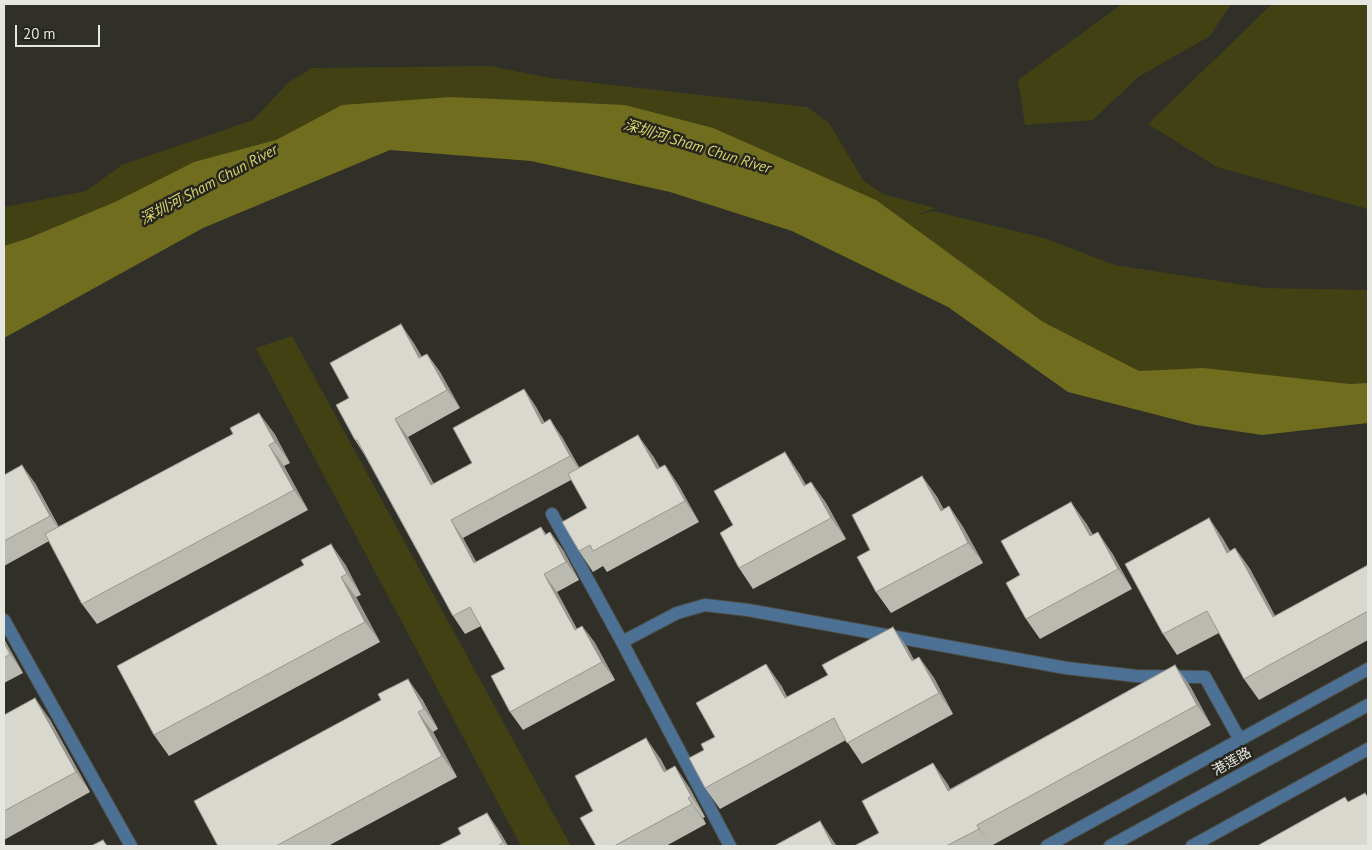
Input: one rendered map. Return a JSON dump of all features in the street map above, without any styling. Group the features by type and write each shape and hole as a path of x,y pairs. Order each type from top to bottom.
{"street":[{"path":"552,514 730,846"},
{"path":"622,642 677,613 705,605 748,610 1066,668 1136,676 1205,677 1240,740"},
{"path":"4,620 131,846"},
{"path":"1047,846 1368,669"},
{"name":"港莲路","path":"1110,846 1368,705"},
{"path":"1192,846 1368,749"}],"shaded area":[{"path":"1122,4 1231,4 1210,36 1138,77 1093,120 1025,125 1018,80"},
{"path":"1272,4 1368,4 1368,209 1217,167 1148,124"},
{"path":"490,66 551,78 807,107 829,123 863,180 883,194 935,208 916,215 933,211 1044,238 1115,265 1263,288 1368,290 1368,395 1168,395 878,233 439,119 4,312 4,207 86,191 122,165 253,120 289,82 312,68"},
{"path":"292,336 571,846 521,846 256,348"}],"water":[{"name":"深圳河 Sham Chun River","path":"451,97 625,105 713,128 876,200 1043,322 1139,371 1203,368 1350,384 1368,383 1368,423 1262,435 1196,425 1068,392 948,307 792,231 670,192 531,161 390,150 203,228 4,338 4,246 29,238 115,202 194,162 276,140 342,105"}],"building":[{"path":"401,324 419,358 427,354 447,390 395,419 431,485 472,463 453,428 524,389 542,424 550,419 570,456 451,520 474,563 541,527 545,535 550,532 566,562 544,574 575,630 582,626 602,662 510,712 491,676 505,669 470,607 453,616 336,405 349,398 330,363"},
{"path":"259,413 275,442 269,445 294,490 82,604 45,534 233,434 230,428"},
{"path":"638,435 657,469 665,465 685,501 593,551 590,545 579,551 562,522 587,508 568,474"},
{"path":"785,452 804,486 811,482 831,518 739,568 720,533 733,525 714,491"},
{"path":"22,465 50,516 4,541 4,475"},
{"path":"922,476 941,511 949,506 968,543 876,592 857,557 870,550 852,515"},
{"path":"1071,502 1090,536 1098,532 1118,569 1026,619 1006,583 1020,575 1001,541"},
{"path":"1209,518 1227,553 1235,548 1273,617 1368,565 1368,611 1244,679 1207,611 1163,634 1125,564"},
{"path":"331,544 347,574 341,577 365,622 154,735 117,666 304,565 301,560"},
{"path":"893,627 912,661 919,657 939,693 847,743 834,718 705,788 689,758 704,750 701,744 715,737 696,703 766,664 785,698 828,675 822,665"},
{"path":"4,643 10,654 4,658"},
{"path":"1175,665 1197,705 977,825 979,829 946,846 854,846 879,833 862,801 933,763 948,791"},
{"path":"408,679 424,709 418,712 442,756 276,846 218,846 194,801 381,700 378,694"},
{"path":"35,698 76,772 4,811 4,715"},
{"path":"646,738 664,772 675,766 691,796 688,798 692,804 614,846 596,846 580,818 593,811 575,776"},
{"path":"1365,793 1368,798 1368,846 1257,846 1345,797 1348,802"},
{"path":"487,813 503,842 498,846 438,846 461,834 458,828"},
{"path":"820,821 833,846 774,846"},
{"path":"103,840 107,846 91,846"}]}
